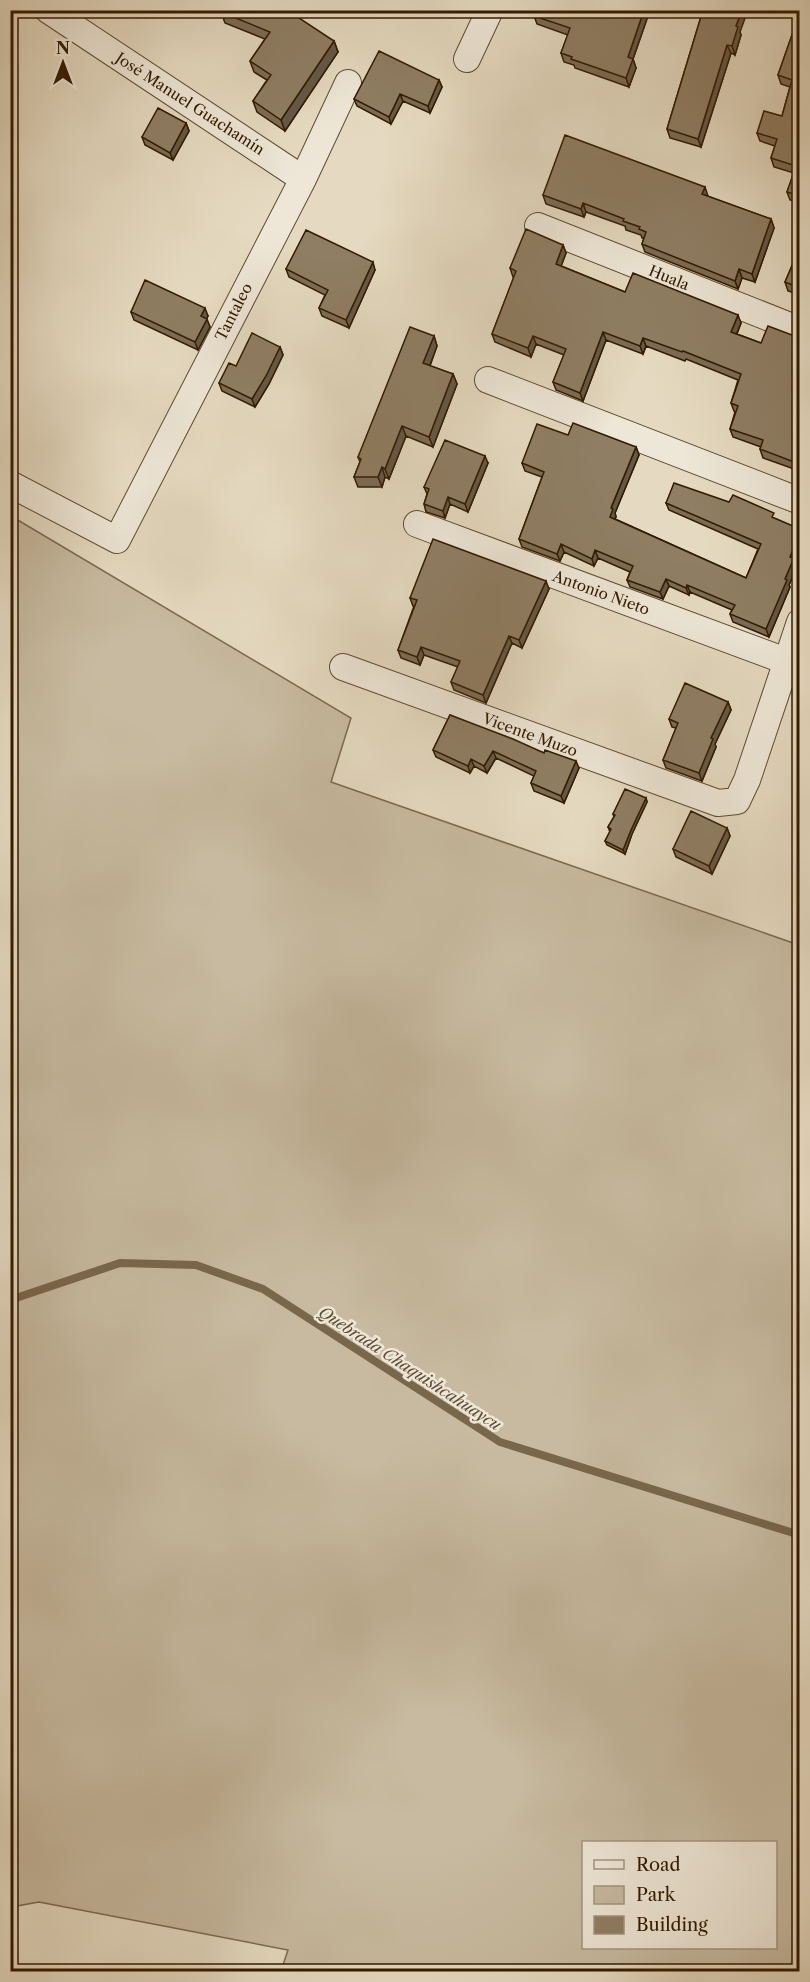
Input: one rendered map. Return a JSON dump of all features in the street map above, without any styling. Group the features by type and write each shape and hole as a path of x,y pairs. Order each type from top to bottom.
{"street":[{"name":"José Manuel Guachamín","path":"48,10 303,178"},
{"path":"467,59 490,10"},
{"name":"Tantaleo","path":"10,484 117,540 303,178 348,83"},
{"name":"Huala","path":"538,226 800,330"},
{"path":"488,380 800,501"},
{"name":"Antonio Nieto","path":"417,524 786,661"},
{"path":"786,661 800,622"},
{"name":"Vicente Muzo","path":"342,667 718,803 737,801 747,780 786,661"}],"green space":[{"path":"11,516 351,718 331,782 799,945 799,1971 281,1971 288,1950 39,1902 11,1907"}],"building":[{"path":"222,10 287,10 334,41 281,120 253,101 271,75 250,61 270,32 221,12"},
{"path":"536,10 644,10 628,57 633,59 626,78 571,59 572,57 561,53 570,28 534,16"},
{"path":"703,10 742,10 732,46 727,45 698,139 667,129"},
{"path":"800,12 800,196 787,192 796,166 771,158 777,139 757,133 764,111 782,116 792,80 778,75"},
{"path":"379,51 439,80 428,106 400,94 389,117 354,99"},
{"path":"158,108 186,123 170,153 142,137"},
{"path":"565,135 705,187 702,194 771,219 752,274 739,269 735,281 642,244 646,232 639,229 640,227 623,221 624,219 583,203 581,209 543,195"},
{"path":"526,229 563,245 556,264 625,292 633,273 738,315 731,332 761,343 768,326 800,338 800,447 794,462 760,449 763,440 730,429 738,406 731,403 741,374 643,338 640,346 603,332 580,393 553,382 566,349 533,336 528,348 492,334 516,271 510,268"},
{"path":"306,230 373,262 346,320 319,308 328,290 286,269"},
{"path":"800,247 800,288 785,282"},
{"path":"145,280 205,308 201,316 207,319 195,342 131,312"},
{"path":"410,327 434,336 423,363 453,374 429,437 402,426 385,469 382,467 378,477 354,477 361,459 358,457"},
{"path":"252,333 280,347 252,399 219,383 229,363 236,366"},
{"path":"573,423 636,447 611,508 613,509 610,517 746,578 761,544 666,503 674,483 729,502 733,495 774,513 772,517 800,529 790,557 794,558 785,579 787,580 766,629 730,614 735,605 687,585 686,588 666,579 660,592 627,580 633,566 595,550 592,559 561,544 557,554 519,539 544,472 522,463 537,424 568,435"},
{"path":"445,440 485,456 465,504 448,497 443,511 424,504 429,489 424,487"},
{"path":"433,539 546,581 519,640 509,636 483,695 451,682 460,661 421,647 417,657 398,650 417,600 410,598"},
{"path":"685,683 728,702 711,738 713,739 699,773 663,760 678,723 669,719"},
{"path":"450,715 544,753 545,750 576,761 561,796 531,783 536,771 493,751 484,766 471,759 468,766 433,750"},
{"path":"625,789 646,798 623,850 605,841 611,829 608,827 615,815 613,814"},
{"path":"691,811 727,828 709,866 673,849"}],"waterway":[{"name":"Quebrada Chaquishcahuaycu","path":"10,1300 120,1263 196,1265 263,1289 500,1442 800,1535"}]}
